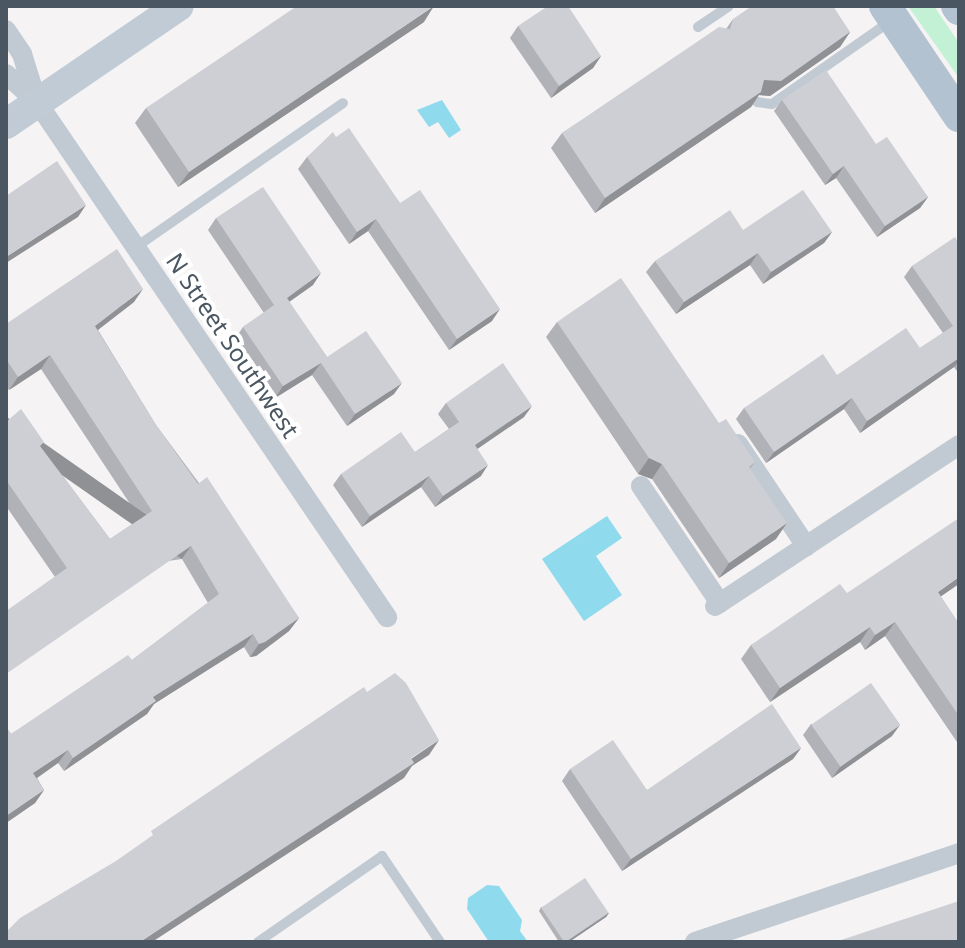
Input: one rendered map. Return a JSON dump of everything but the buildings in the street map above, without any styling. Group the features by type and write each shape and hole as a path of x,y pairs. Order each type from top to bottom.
{"main road":[{"path":"890,12 959,116"}],"street":[{"path":"6,124 179,6"},
{"name":"N Street Southwest","path":"6,30 22,54 37,102"},
{"name":"N Street Southwest","path":"6,74 37,102 387,617"},
{"path":"727,428 806,546"},
{"path":"641,486 718,605 959,445"},
{"path":"695,942 959,853"}],"lane":[{"path":"698,27 712,24 729,6"},
{"path":"757,102 772,104 890,12"},
{"path":"136,247 343,103"},
{"path":"258,942 382,856 440,942"}],"green space":[{"path":"908,6 934,6 959,43 959,78"}],"water":[{"path":"442,100 461,130 449,138 438,122 429,127 417,110"},
{"path":"607,516 622,538 596,556 622,595 584,621 542,559"},
{"path":"487,885 499,886 522,920 520,931 528,942 489,942 467,909 468,898"}]}
